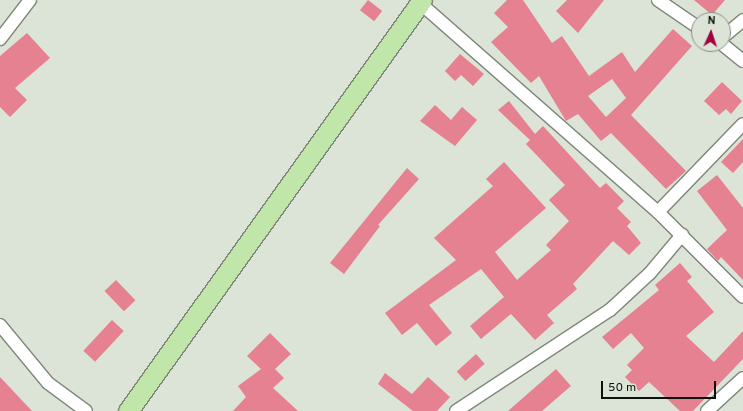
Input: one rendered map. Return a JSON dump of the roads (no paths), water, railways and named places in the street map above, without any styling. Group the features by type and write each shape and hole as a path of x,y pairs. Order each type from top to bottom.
{"main road":[{"path":"128,411 421,2"}],"street":[{"path":"0,39 30,0"},
{"path":"658,0 691,23"},
{"path":"421,2 658,212 743,297"},
{"path":"731,30 743,20"},
{"path":"731,51 743,61"},
{"path":"658,212 743,124"},
{"path":"456,411 610,310 650,273 682,236"},
{"path":"0,326 48,383 86,411"},
{"path":"707,411 743,378"}]}
